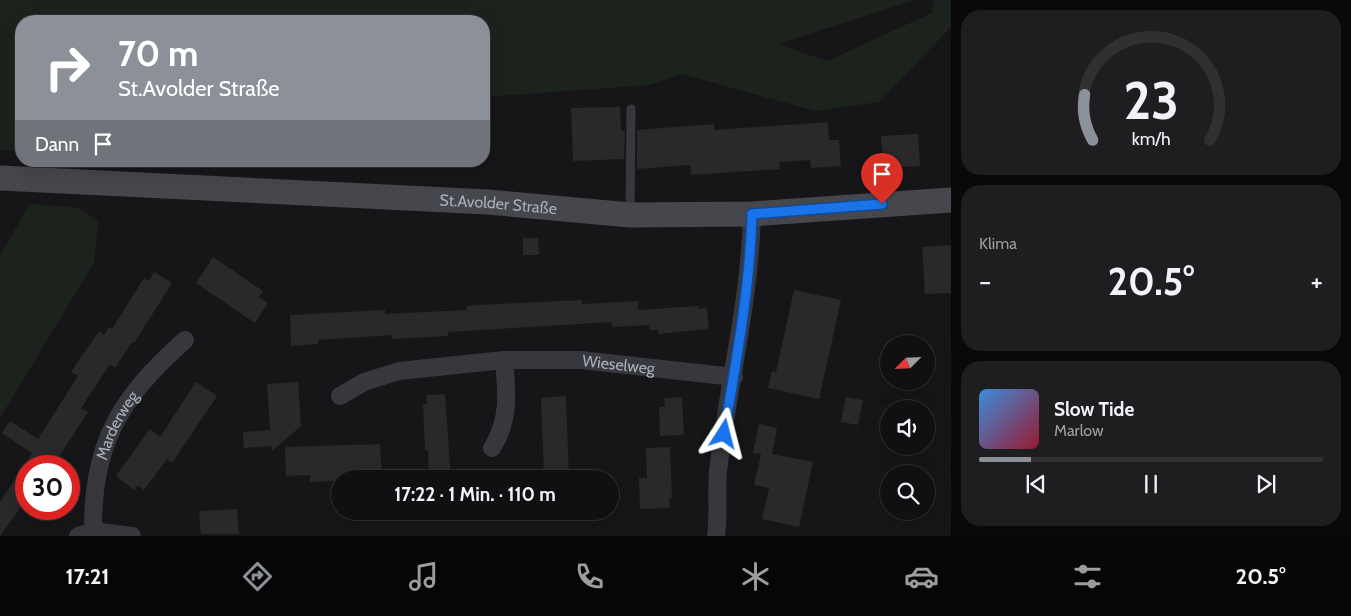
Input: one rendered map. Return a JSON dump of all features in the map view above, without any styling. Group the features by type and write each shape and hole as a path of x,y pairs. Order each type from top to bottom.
{"main road":[{"name":"St.Avolder Straße","path":"0,178 488,202 630,215 752,214 951,200"}],"street":[{"path":"716,536 718,472 734,377 751,250 752,214"},
{"name":"Marderweg","path":"86,533 98,462 108,434 130,398 157,365 185,340"},
{"path":"492,448 500,436 506,406 504,360"},
{"name":"Wieselweg","path":"340,396 364,382 399,371 504,360 581,360 734,377"},
{"path":"86,533 132,536"}],"lane":[{"path":"630,215 631,109"}],"shaded area":[{"path":"0,0 915,0 778,44 827,61 932,13 934,0 951,0 951,27 879,102 815,111 682,74 649,85 490,97 490,15 15,15 15,151 0,150"},
{"path":"30,204 79,208 98,222 94,263 0,418 0,255"}],"building":[{"path":"620,107 621,131 625,130 624,159 573,161 571,108"},
{"path":"828,122 829,140 839,140 841,166 811,168 810,160 779,162 780,169 691,175 690,165 637,169 637,130 714,124 714,130"},
{"path":"918,134 920,166 883,168 881,136"},
{"path":"523,238 538,238 539,255 523,255"},
{"path":"951,245 951,293 925,294 922,247"},
{"path":"213,257 263,291 259,297 268,303 255,323 196,283"},
{"path":"154,272 172,283 134,343 132,342 115,368 110,364 81,408 88,412 60,455 31,455 32,453 2,433 10,421 38,439 78,376 71,372 99,331 104,335 109,327 112,329 144,278 149,281"},
{"path":"794,290 841,300 819,399 768,388 772,371 776,372"},
{"path":"582,300 582,304 638,301 638,310 698,306 698,309 707,308 709,329 658,334 658,330 650,330 649,325 612,327 612,322 448,332 448,336 392,339 392,335 318,340 318,344 291,346 290,315 385,310 385,314 467,310 467,306 477,305"},
{"path":"196,382 217,396 172,463 167,459 144,490 138,485 134,490 116,476 150,429 160,437"},
{"path":"298,382 301,426 272,451 272,446 244,448 243,432 270,430 267,384"},
{"path":"445,394 450,470 429,470 428,450 425,450 423,404 427,404 426,395"},
{"path":"566,396 569,470 544,470 541,398"},
{"path":"682,397 684,435 660,436 659,407 665,407 664,398"},
{"path":"846,397 863,400 858,425 841,422"},
{"path":"759,424 777,428 772,454 813,462 799,527 762,519 769,488 754,485 761,454 753,453"},
{"path":"380,444 382,470 331,470 331,481 310,482 310,475 286,476 285,447"},
{"path":"670,447 672,498 669,498 670,508 640,509 639,478 647,478 646,448"},
{"path":"15,479 15,515 0,536 0,502"},
{"path":"237,509 239,534 201,534 199,511"}],"route":[{"path":"724,434 745,304 751,250 752,214 882,204"}]}
